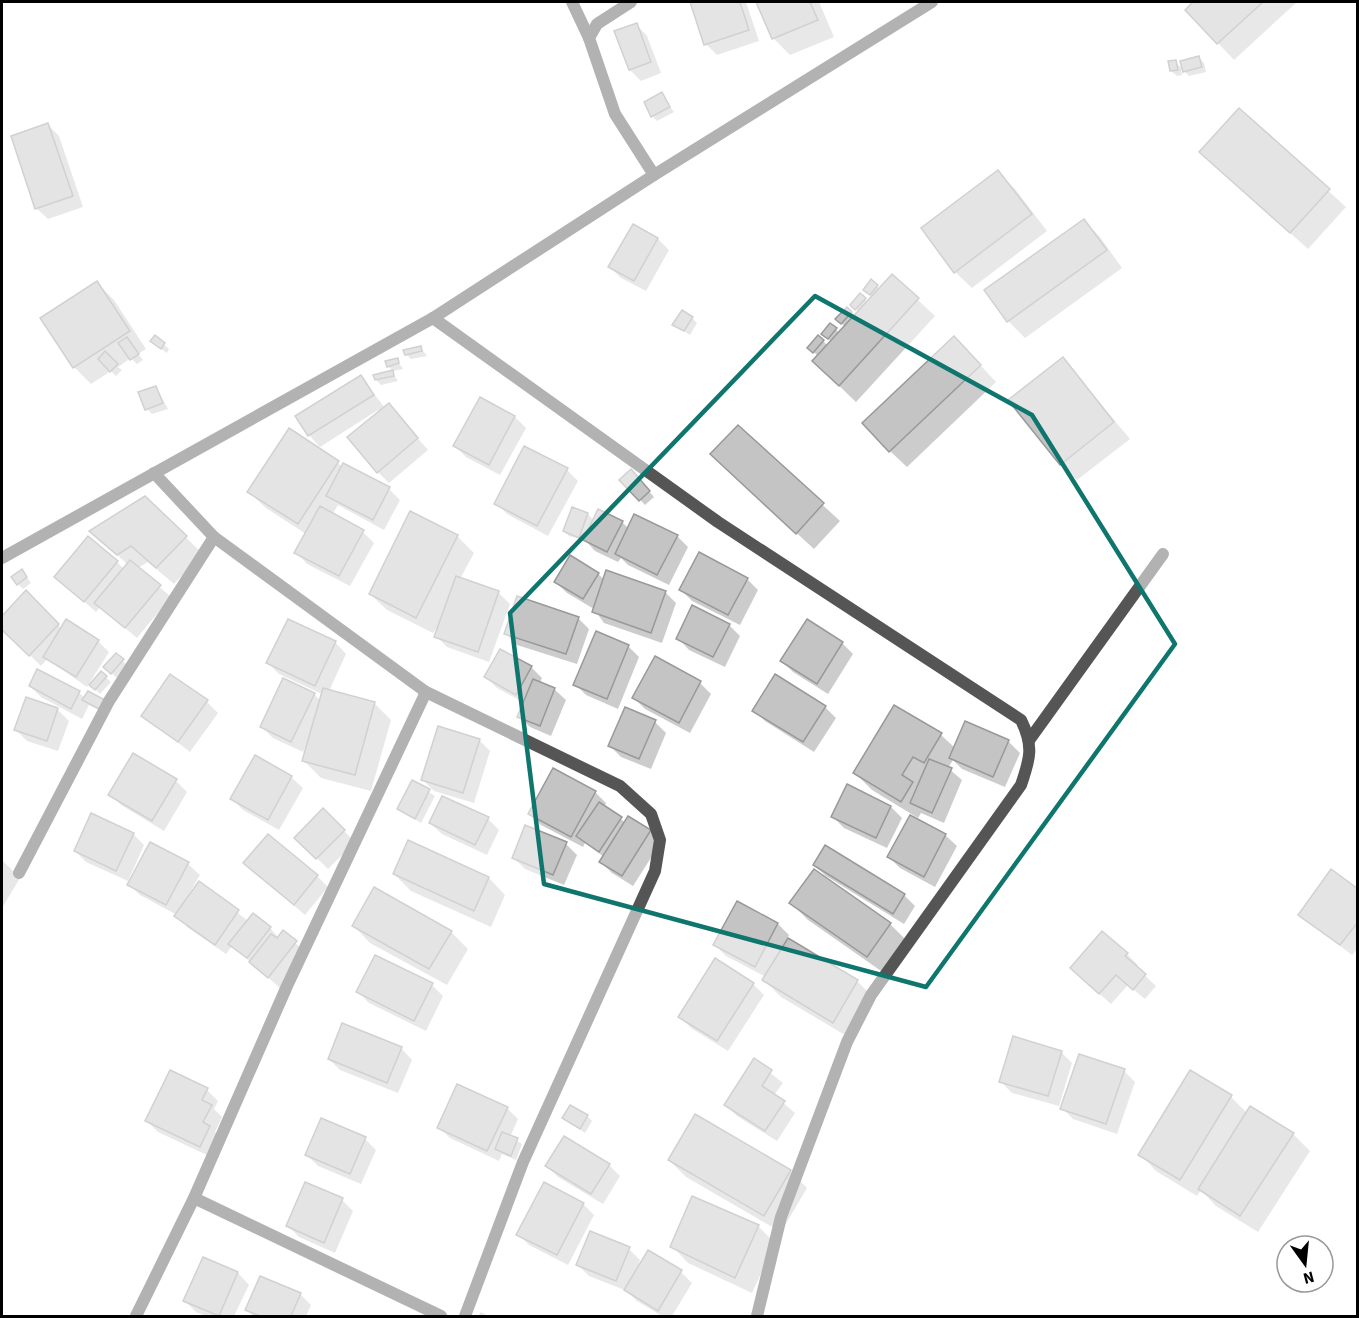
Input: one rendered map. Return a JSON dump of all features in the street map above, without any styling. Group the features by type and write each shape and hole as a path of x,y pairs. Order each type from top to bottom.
{"street":[{"path":"572,2 589,38 615,114 654,175"},
{"path":"589,38 597,24 631,2"},
{"path":"2,558 433,318 654,175 932,2"},
{"path":"433,318 718,522 1021,720 1030,738 1029,761 1021,785 871,995 848,1042 781,1217 757,1317"},
{"path":"154,473 214,537 426,692 620,786 651,814 660,840 655,871 523,1162 465,1317"},
{"path":"19,873 109,701 214,537"},
{"path":"1030,738 1163,554"},
{"path":"136,1317 194,1198 286,986 426,692"},
{"path":"194,1198 441,1317"}],"highlighted area":[{"path":"815,296 1032,415 1175,644 926,987 544,884 510,613"}],"building":[{"path":"690,2 740,2 749,30 704,45"},
{"path":"756,2 810,2 818,20 772,39"},
{"path":"1193,2 1263,2 1217,44 1185,10"},
{"path":"637,23 651,62 629,70 614,31"},
{"path":"1199,56 1202,67 1183,72 1180,61"},
{"path":"1176,60 1178,70 1170,71 1168,61"},
{"path":"662,92 670,107 651,117 644,102"},
{"path":"1239,108 1330,189 1290,233 1199,152"},
{"path":"48,123 73,196 35,209 11,136"},
{"path":"998,170 1032,214 954,273 921,228"},
{"path":"1084,219 1107,250 1007,322 984,290"},
{"path":"633,224 658,238 634,281 608,267"},
{"path":"892,274 919,298 839,386 812,361"},
{"path":"871,279 878,285 870,295 863,290"},
{"path":"97,281 130,331 73,368 40,318"},
{"path":"860,293 866,298 855,310 850,305"},
{"path":"847,307 852,312 841,324 835,319"},
{"path":"682,310 693,317 684,331 672,325"},
{"path":"830,323 837,328 828,339 821,334"},
{"path":"155,335 165,343 161,349 150,341"},
{"path":"818,335 824,340 813,353 807,348"},
{"path":"954,336 981,365 889,452 862,423"},
{"path":"127,337 139,354 130,360 118,343"},
{"path":"421,346 422,351 405,355 403,350"},
{"path":"105,351 118,364 110,372 98,359"},
{"path":"1063,357 1114,422 1060,465 1008,400"},
{"path":"398,358 399,363 387,367 385,361"},
{"path":"393,370 394,376 375,380 373,375"},
{"path":"361,375 374,395 308,436 295,416"},
{"path":"156,386 163,403 145,410 138,392"},
{"path":"480,397 515,416 489,465 453,446"},
{"path":"389,403 418,438 377,473 347,437"},
{"path":"738,425 824,503 796,534 710,454"},
{"path":"289,428 339,461 298,524 247,492"},
{"path":"524,446 568,468 537,526 494,504"},
{"path":"343,463 390,487 373,520 326,496"},
{"path":"631,469 650,491 639,501 619,480"},
{"path":"145,496 187,536 156,568 131,546 117,555 89,531"},
{"path":"320,506 364,530 339,576 294,553"},
{"path":"572,507 588,513 579,538 563,531"},
{"path":"598,509 623,521 607,552 583,540"},
{"path":"410,511 458,535 416,618 369,594"},
{"path":"634,514 678,535 657,575 615,554"},
{"path":"88,536 118,561 84,602 54,577"},
{"path":"699,552 748,578 728,615 679,590"},
{"path":"570,555 599,573 583,599 554,582"},
{"path":"130,560 161,585 125,628 94,603"},
{"path":"22,569 27,577 17,585 11,577"},
{"path":"606,570 666,591 651,633 592,612"},
{"path":"456,576 499,591 478,652 434,637"},
{"path":"26,590 59,624 29,656 2,630 2,616"},
{"path":"517,596 579,617 566,654 504,634"},
{"path":"692,605 730,624 713,657 676,639"},
{"path":"66,619 99,640 76,677 43,657"},
{"path":"288,619 336,641 315,686 266,663"},
{"path":"807,619 843,642 817,684 780,661"},
{"path":"596,631 629,645 607,699 573,685"},
{"path":"500,649 532,666 516,695 484,677"},
{"path":"116,653 124,659 111,674 103,667"},
{"path":"655,656 701,681 679,723 632,698"},
{"path":"37,669 80,691 71,709 29,686"},
{"path":"101,671 107,676 95,690 89,685"},
{"path":"170,674 208,700 178,742 141,716"},
{"path":"775,674 826,706 803,742 752,711"},
{"path":"283,678 315,693 291,742 260,727"},
{"path":"533,679 555,688 540,726 517,717"},
{"path":"323,688 375,702 355,775 302,761"},
{"path":"88,691 105,700 99,709 82,700"},
{"path":"26,697 58,708 47,741 14,730"},
{"path":"894,705 942,733 924,763 913,757 902,775 913,782 901,802 853,773"},
{"path":"625,707 656,720 639,759 608,746"},
{"path":"965,721 1009,740 993,777 949,758"},
{"path":"438,726 480,739 463,793 421,780"},
{"path":"133,753 177,779 152,821 108,795"},
{"path":"255,755 292,776 268,820 230,799"},
{"path":"929,759 952,768 932,813 910,803"},
{"path":"553,768 596,791 571,837 528,814"},
{"path":"412,780 430,789 415,819 397,809"},
{"path":"847,784 891,806 876,838 831,817"},
{"path":"442,796 489,817 475,845 429,823"},
{"path":"599,802 622,817 599,852 576,836"},
{"path":"323,808 345,830 316,859 294,838"},
{"path":"91,813 134,833 116,871 74,851"},
{"path":"910,815 946,834 924,877 887,857"},
{"path":"628,816 651,830 622,876 599,862"},
{"path":"525,825 567,842 553,875 512,858"},
{"path":"268,834 318,875 294,905 243,863"},
{"path":"408,840 489,877 474,911 393,874"},
{"path":"150,842 189,862 166,905 127,885"},
{"path":"825,845 905,894 893,914 813,865"},
{"path":"814,869 891,923 867,957 789,903"},
{"path":"1331,869 1358,889 1358,922 1340,945 1298,915"},
{"path":"199,881 239,910 215,945 174,916"},
{"path":"374,887 452,931 429,969 352,926"},
{"path":"737,901 778,923 755,967 713,945"},
{"path":"253,913 271,927 247,958 228,944"},
{"path":"283,930 297,941 268,978 249,962 271,934 277,938"},
{"path":"1102,931 1128,953 1125,956 1146,974 1133,990 1116,975 1099,994 1070,968"},
{"path":"788,938 858,980 833,1023 762,980"},
{"path":"375,955 433,983 414,1021 356,992"},
{"path":"715,958 754,983 717,1041 678,1017"},
{"path":"342,1023 402,1047 387,1083 328,1059"},
{"path":"1013,1036 1062,1051 1048,1096 999,1082"},
{"path":"1079,1054 1125,1069 1106,1124 1060,1109"},
{"path":"754,1058 772,1070 762,1086 785,1101 765,1131 724,1105"},
{"path":"170,1070 208,1088 202,1100 212,1105 203,1122 210,1126 200,1147 145,1121"},
{"path":"1190,1070 1232,1095 1180,1180 1138,1155"},
{"path":"457,1084 508,1107 487,1151 437,1128"},
{"path":"570,1105 588,1115 580,1129 562,1118"},
{"path":"1250,1106 1294,1133 1240,1216 1198,1189"},
{"path":"695,1114 791,1170 764,1216 668,1160"},
{"path":"321,1118 366,1137 350,1174 305,1155"},
{"path":"502,1132 518,1138 511,1156 495,1149"},
{"path":"564,1136 610,1164 591,1194 545,1166"},
{"path":"305,1182 343,1198 324,1243 286,1226"},
{"path":"544,1182 584,1203 557,1255 516,1235"},
{"path":"692,1196 759,1225 735,1278 670,1247"},
{"path":"590,1231 630,1247 616,1281 576,1265"},
{"path":"648,1250 682,1270 658,1311 624,1290"},
{"path":"203,1257 238,1272 219,1316 183,1301"},
{"path":"260,1276 301,1293 291,1316 260,1316 245,1310"}]}
